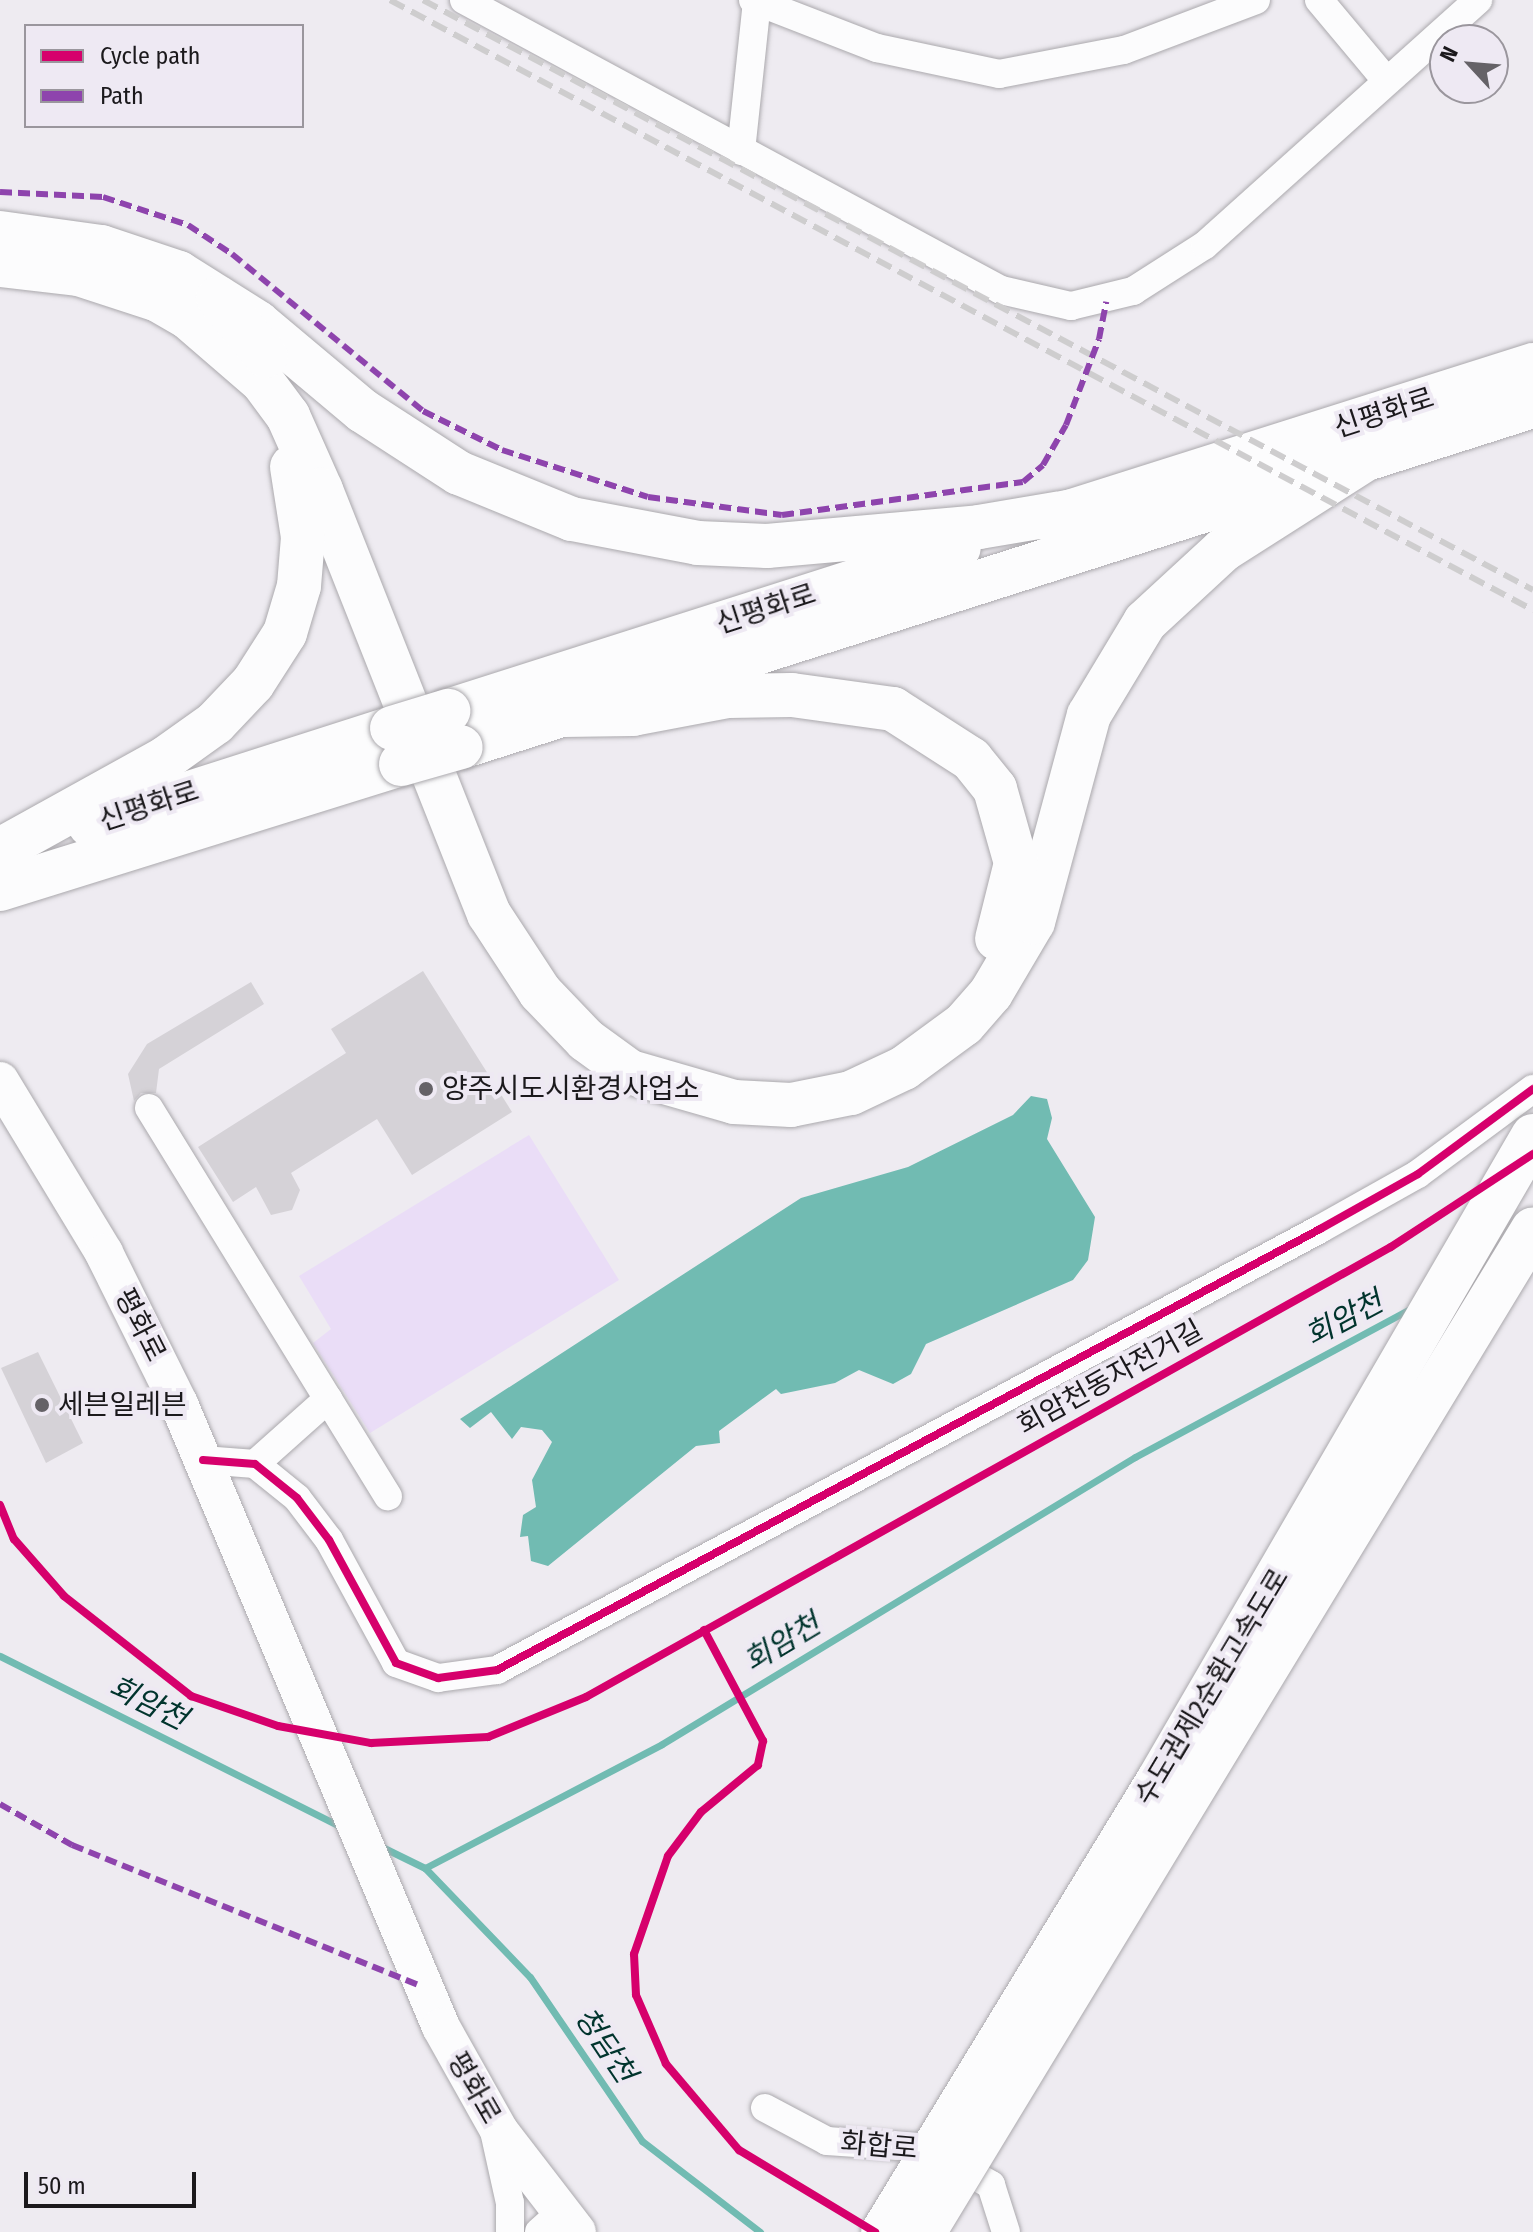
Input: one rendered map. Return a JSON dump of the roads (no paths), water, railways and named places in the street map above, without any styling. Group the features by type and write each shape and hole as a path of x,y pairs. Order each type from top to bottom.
{"highway":[{"path":"0,233 115,251 179,273 218,298 363,411 459,473 572,519 698,543 767,546 979,527 1074,511"},
{"path":"0,265 79,274 158,300 231,352 288,416 489,914 540,992 586,1040 630,1072 734,1102 791,1105 851,1093 904,1068 964,1024 991,993 1033,922 1089,715 1145,622 1223,550 1375,453"},
{"path":"218,298 314,430 506,898 556,976 603,1024 648,1055 698,1073 785,1084 822,1077 911,1036 982,968 1013,894 1011,828 995,789 971,759 935,732 893,709 792,695 728,696 633,714 563,715"},
{"path":"0,852 115,791 215,723 253,683 285,633 300,573 297,480 273,419 231,352"},
{"name":"신평화로","path":"0,852 455,729 1074,511 1533,365"},
{"name":"신평화로","path":"455,729 563,715 1375,453 1533,406"},
{"name":"신평화로","path":"0,889 396,746"},
{"name":"수도권제2순환고속도로","path":"883,2232 1166,1767 1533,1136"},
{"name":"수도권제2순환고속도로","path":"924,2232 1533,1229"}],"main road":[{"name":"평화로","path":"0,1081 104,1253 203,1460 292,1671 395,1930 491,2118 558,2226"}],"street":[{"path":"464,0 1001,290 1071,306 1106,302 1160,278 1205,245 1385,79 1478,0"},
{"path":"741,151 755,1 877,48 999,74 1124,50 1256,0"},
{"path":"1319,0 1385,79"},
{"path":"203,1460 255,1464 297,1498 329,1540 396,1663 438,1678 497,1670 1320,1229 1418,1174 1533,1089"},
{"path":"149,1108 388,1496"},
{"path":"255,1464 328,1399"},
{"name":"화합로","path":"765,2108 827,2141 926,2148 991,2185 1006,2232"},
{"path":"491,2118 510,2203 510,2232"}],"waterway":[{"name":"회암천","path":"380,1846 425,1868 662,1744 1135,1457 1414,1307"},
{"name":"회암천","path":"0,1656 340,1826"},
{"name":"청담천","path":"425,1868 530,1977 642,2141 760,2232"}],"railway":[{"path":"390,0 1533,610"},
{"path":"423,0 1533,590"}],"place":[{"name":"양주시도시환경사업소","path":"426,1089"},
{"name":"세븐일레븐","path":"42,1405"}]}
